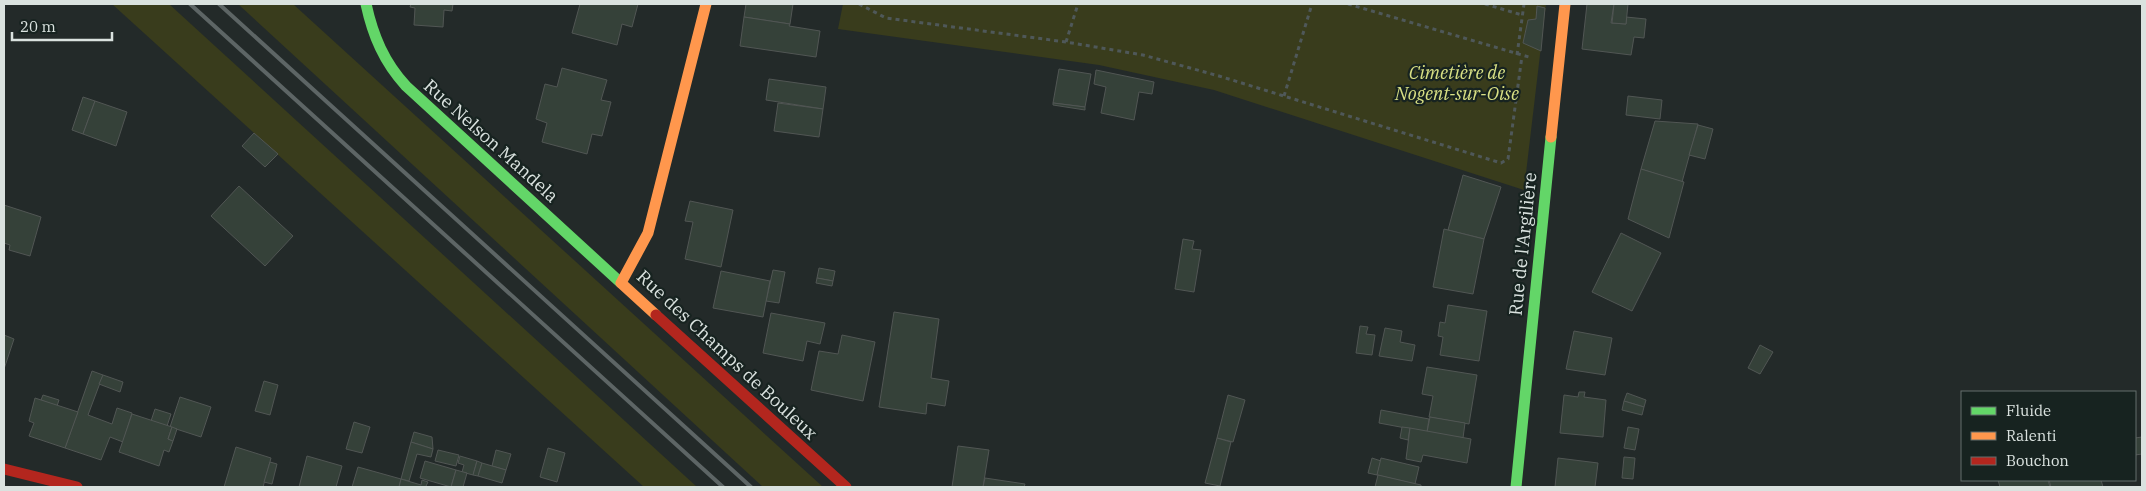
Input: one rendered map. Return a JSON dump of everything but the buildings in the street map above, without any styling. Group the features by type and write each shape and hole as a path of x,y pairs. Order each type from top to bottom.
{"street":[{"name":"Rue Nelson Mandela","path":"366,4 376,42 384,58 400,80 621,283"},
{"name":"Rue des Champs de Bouleux","path":"706,4 648,233 642,249 621,283 846,487"},
{"name":"Rue de l'Argilière","path":"1516,487 1565,4"},
{"path":"4,469 77,487"}],"path":[{"path":"859,4 886,18 1066,42 1143,55 1501,163 1508,159 1522,56 1348,4"},
{"path":"1066,42 1078,4"},
{"path":"1284,96 1312,4"},
{"path":"1485,4 1522,15"},
{"path":"1517,55 1524,4"}],"green space":[{"path":"112,4 169,4 697,487 644,487"},
{"path":"238,4 293,4 823,487 763,487"},
{"name":"Cimetière de Nogent-sur-Oise","path":"843,4 1546,4 1524,190 1214,90 1099,65 838,29"}],"railway":[{"path":"190,4 723,487"},
{"path":"219,4 751,487"}],"traffic: fast":[{"path":"366,4 380,48 391,68 406,86 621,283"},
{"path":"1516,487 1551,137"}],"traffic: slow":[{"path":"656,315 621,283 648,233 706,4"},
{"path":"1551,137 1565,4"}],"traffic: jam":[{"path":"656,315 846,487"},
{"path":"4,469 77,487"}]}
